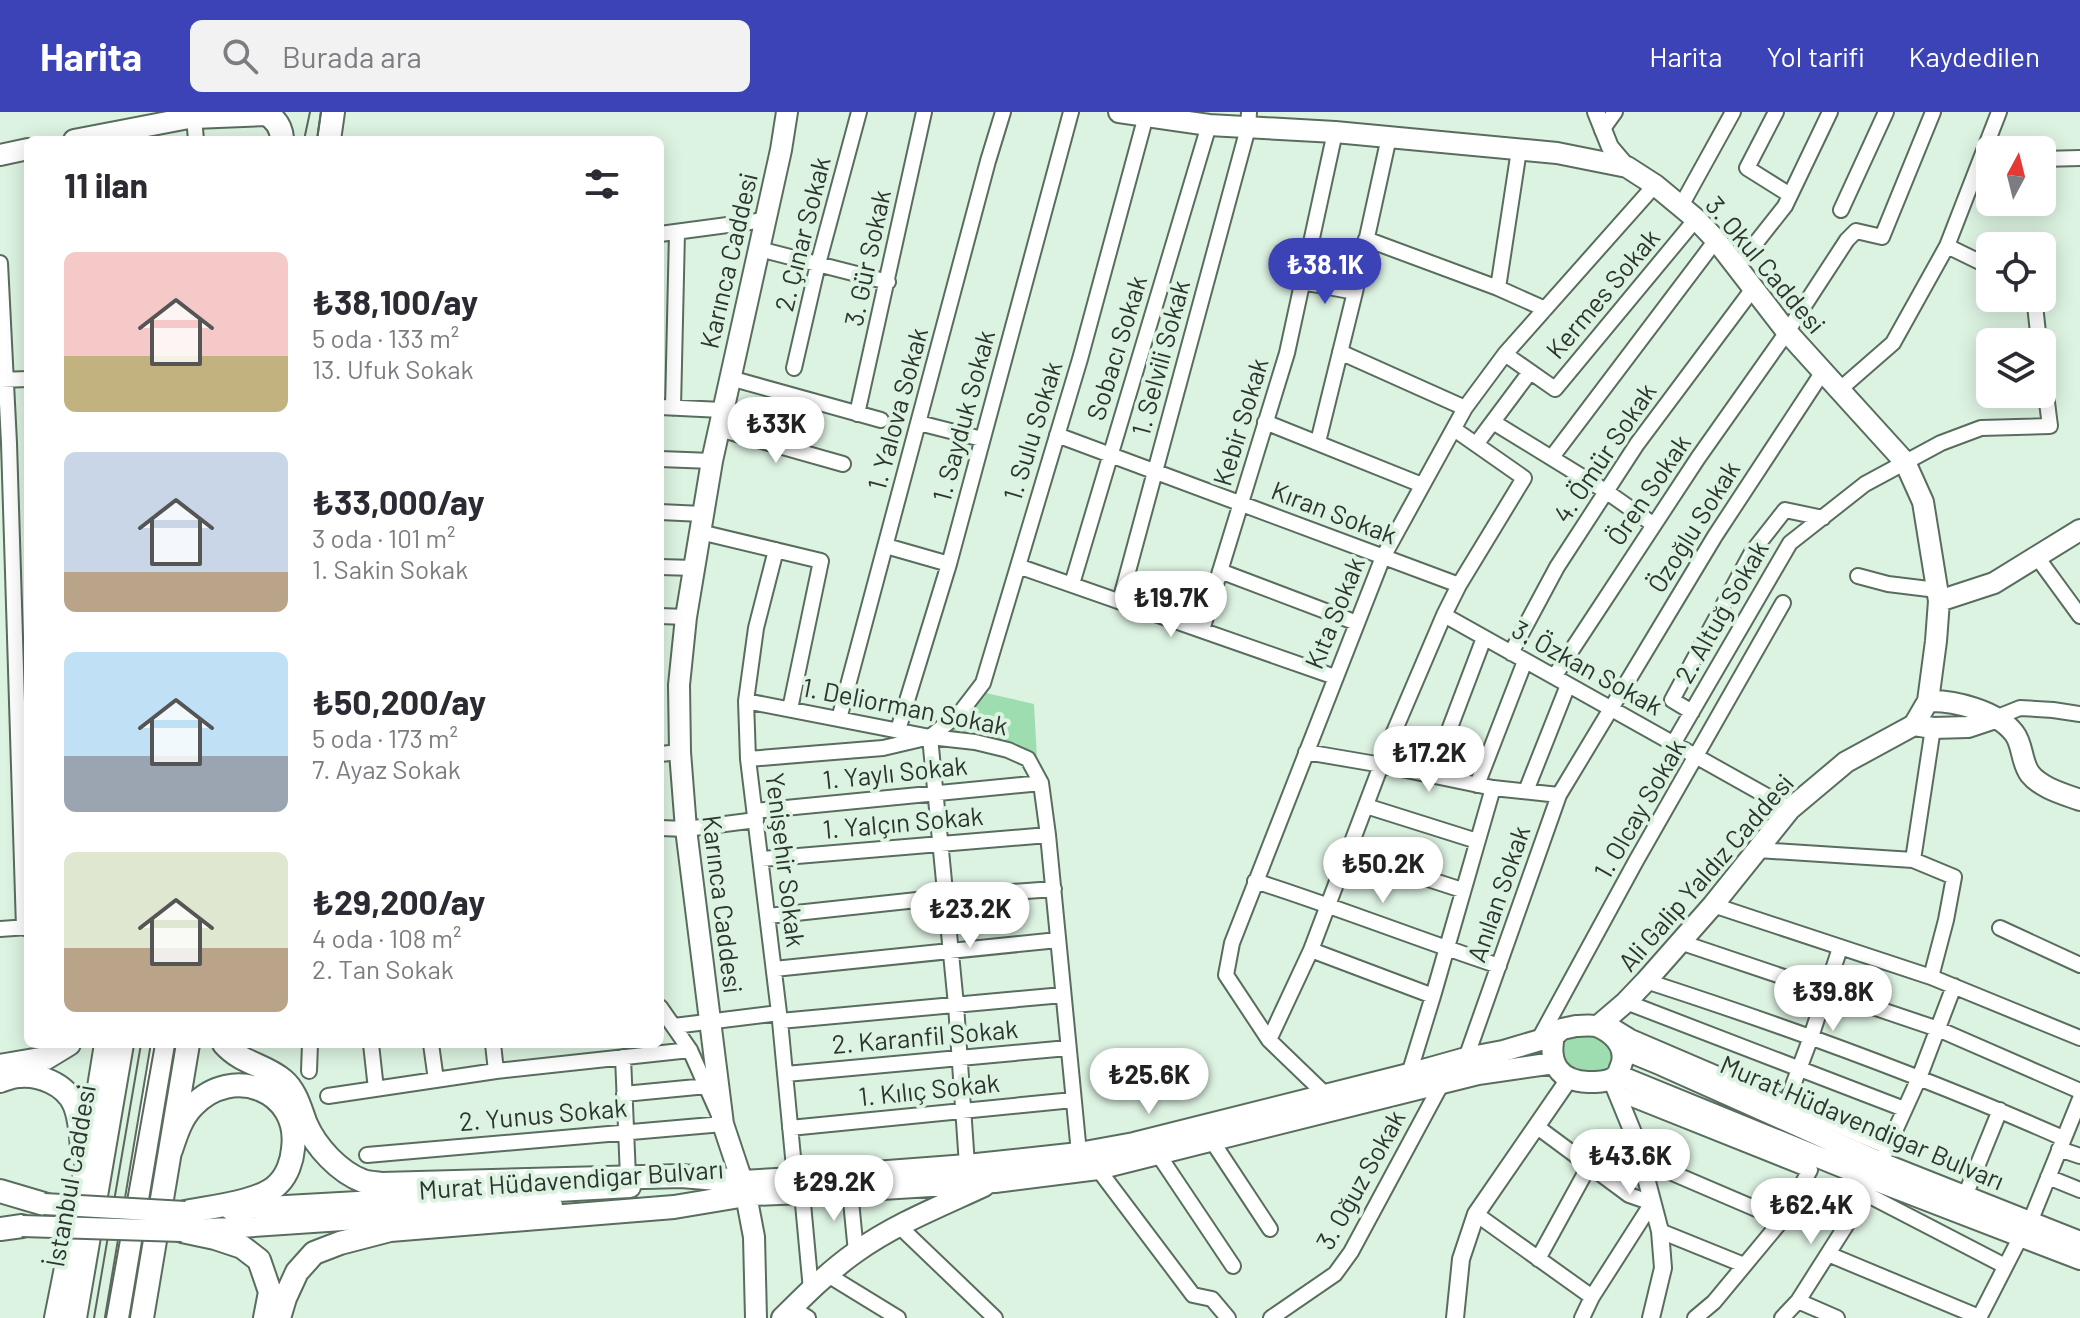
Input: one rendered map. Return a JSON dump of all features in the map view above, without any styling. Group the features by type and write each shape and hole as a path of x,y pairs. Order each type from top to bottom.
{"highway":[{"path":"283,136 288,112"},
{"path":"330,136 333,112"},
{"path":"204,114 266,114 278,125 281,136"},
{"path":"0,1066 46,1058 62,1048"},
{"path":"56,1318 85,1173 105,1048"},
{"name":"İstanbul Caddesi","path":"75,1318 121,1048"},
{"path":"117,1318 162,1048"},
{"path":"142,1318 187,1048"},
{"path":"227,1048 234,1056 283,1080 300,1103 306,1124 325,1152 344,1170 365,1182 681,1176 744,1188"},
{"path":"0,1081 19,1076 45,1079 62,1089 74,1103 85,1173"},
{"path":"171,1150 180,1125 191,1108 202,1098 232,1086 264,1090 287,1110 295,1135 292,1161 279,1184 248,1200 184,1221"},
{"path":"279,1318 297,1272 314,1253 340,1243 390,1230 674,1207 744,1188"},
{"path":"0,1191 44,1204"},
{"path":"184,1221 215,1238 242,1247 259,1260 270,1292 265,1318"},
{"path":"151,1265 154,1318"},
{"path":"43,1318 60,1293"}],"main road":[{"name":"Karınca Caddesi","path":"756,1318 754,1237 744,1188 723,1124 686,829 670,753 686,617 712,461 787,112"},
{"name":"3. Okul Caddesi","path":"1119,112 1209,125 1248,120 1335,132 1557,153 1627,167 1655,185 1716,240 1787,332 1905,462 1923,502 1938,595 1928,701"},
{"path":"116,136 137,134 204,114"},
{"path":"0,155 24,150"},
{"path":"1938,595 1994,583 2079,531"},
{"path":"1995,718 1968,727 1923,726 1928,701 1944,700 1995,718 2015,734 2031,776 2055,791 2080,800"},
{"name":"Ali Galip Yaldız Caddesi","path":"1602,1023 1646,981 1713,905 1790,809 1846,762 1923,726"},
{"path":"1602,1023 1623,1049 1623,1061 1615,1082 1569,1079 1554,1063 1546,1038 1562,1029 1602,1023"},
{"name":"Murat Hüdavendigar Bulvarı","path":"107,1218 184,1221 600,1203 744,1188 799,1186 1079,1153 1134,1143 1546,1038"},
{"name":"Murat Hüdavendigar Bulvarı","path":"1623,1049 1662,1065 1877,1171 1965,1196 2080,1259"},
{"name":"Murat Hüdavendigar Bulvarı","path":"799,1186 850,1191 995,1182 1098,1169 1478,1074 1554,1063"},
{"name":"Murat Hüdavendigar Bulvarı","path":"1615,1082 1877,1171 2026,1229 2080,1242"},
{"path":"794,1315 811,1290 856,1252 899,1226 995,1182"},
{"path":"0,1203 44,1204 107,1218"},
{"path":"7,1226 107,1218"}],"street":[{"name":"2. Çınar Sokak","path":"794,368 859,112"},
{"name":"3. Gür Sokak","path":"857,414 924,112"},
{"name":"1. Yalova Sokak","path":"839,719 1003,112"},
{"name":"1. Sayduk Sokak","path":"898,730 949,564 1071,112"},
{"path":"1596,112 1610,147 1627,167"},
{"path":"1602,130 1615,112"},
{"path":"1688,212 1733,112"},
{"path":"1776,112 1747,168 1790,195"},
{"path":"1736,268 1785,206 1830,112"},
{"path":"1841,210 1886,112"},
{"name":"Ören Sokak","path":"1554,677 1847,240 1856,231 1882,237 1933,112"},
{"path":"1992,136 1999,112"},
{"path":"197,136 204,114"},
{"name":"1. Sulu Sokak","path":"930,737 960,713 983,683 1057,435 1146,114"},
{"name":"1. Selvili Sokak","path":"1120,601 1248,120"},
{"name":"Sobacı Sokak","path":"1072,584 1209,125"},
{"name":"Kebir Sokak","path":"1202,630 1287,353 1335,132"},
{"path":"1318,442 1389,137"},
{"path":"1498,288 1519,150"},
{"path":"2056,159 2080,158"},
{"path":"1838,391 1893,343 1947,246 1976,177"},
{"name":"Kıta Sokak","path":"1325,1094 1269,1040 1226,975 1232,943 1383,557 1422,485 1465,408 1505,354 1655,185"},
{"name":"Kermes Sokak","path":"1505,354 1555,389 1688,212"},
{"path":"664,234 765,220"},
{"path":"677,232 667,408 720,420 774,445 843,464"},
{"path":"1366,239 1498,288 1545,309"},
{"path":"1552,457 1716,240"},
{"path":"1947,246 1976,260"},
{"path":"759,249 888,282"},
{"path":"0,263 7,668 24,901"},
{"path":"1302,282 1355,292"},
{"name":"4. Ömür Sokak","path":"1511,653 1557,567 1637,444 1752,290"},
{"path":"1340,352 1465,408"},
{"path":"1477,443 1530,372"},
{"name":"Özoğlu Sokak","path":"1610,708 1715,536 1822,373"},
{"path":"730,378 881,420"},
{"path":"3,380 24,379"},
{"path":"774,445 788,395"},
{"name":"2. Altuğ Sokak","path":"1673,744 1790,543 1865,484 1941,443 1981,428 2050,426 2048,408"},
{"path":"1265,422 1422,485"},
{"path":"1493,422 1607,492 1654,525"},
{"path":"919,423 982,439"},
{"path":"1269,1040 1311,950 1444,615 1524,478 1454,429"},
{"name":"Kıran Sokak","path":"1057,435 1459,585"},
{"path":"664,459 712,461"},
{"path":"1692,712 1672,700 1752,552 1785,510 1823,518"},
{"path":"664,513 776,550 821,561 790,709"},
{"path":"886,546 949,564"},
{"name":"Yenişehir Sokak","path":"776,550 756,628 746,701 748,759 811,1290"},
{"path":"2037,557 2080,616"},
{"path":"1018,566 1335,677"},
{"path":"664,567 694,568"},
{"path":"1220,571 1357,623"},
{"path":"1858,576 1938,595"},
{"name":"1. Olcay Sokak","path":"1546,1038 1636,861 1783,603"},
{"name":"3. Özkan Sokak","path":"1444,615 1790,809"},
{"path":"664,616 686,617"},
{"path":"1432,775 1484,638"},
{"path":"1477,785 1525,661"},
{"path":"1526,791 1568,685"},
{"name":"1. Deliorman Sokak","path":"746,701 1008,750 1028,759 1041,783"},
{"name":"Anılan Sokak","path":"1466,1058 1559,795 1610,708"},
{"path":"1995,718 2020,708 2080,714"},
{"path":"1913,860 1923,726"},
{"path":"748,759 883,748 930,737 956,1005 967,1165"},
{"path":"1306,752 1493,788 1559,795"},
{"path":"1041,783 1079,1153 1098,1169 1193,1295 1212,1299 1228,1318"},
{"name":"1. Yaylı Sokak","path":"664,828 686,829 755,815 1041,783"},
{"path":"1409,1074 1493,788"},
{"path":"1366,806 1477,841"},
{"name":"1. Yalçın Sokak","path":"761,859 1048,835"},
{"path":"1757,850 1913,860 1954,877 1931,977"},
{"path":"1348,853 1462,890"},
{"path":"1255,881 1499,966"},
{"path":"768,916 1054,889"},
{"path":"1713,905 1931,977 2080,1038"},
{"path":"0,929 24,928"},
{"path":"2000,928 2080,965"},
{"path":"774,969 1058,940"},
{"path":"1680,942 1938,1029 2080,1099 2026,1229 1979,1317 1828,1254"},
{"path":"1786,1104 1840,948"},
{"path":"1311,950 1433,996"},
{"path":"1646,981 1811,1037 2000,1110 2080,1156"},
{"path":"1782,1318 1798,1301 1877,1171 1919,1078 1954,986"},
{"path":"674,1026 1063,995"},
{"path":"1626,1002 1904,1109"},
{"path":"664,1012 690,1050 723,1124"},
{"path":"1602,1023 1786,1104 2005,1266"},
{"path":"309,1071 310,1048"},
{"path":"371,1048 376,1089"},
{"path":"432,1048 436,1080"},
{"path":"493,1048 496,1071"},
{"name":"2. Karanfil Sokak","path":"786,1074 1068,1048"},
{"path":"328,1096 496,1071 690,1050"},
{"path":"623,1057 628,1177"},
{"path":"1455,1318 1461,1259 1476,1214 1569,1079"},
{"path":"1615,1082 1642,1160 1660,1231 1663,1268 1651,1318"},
{"path":"1615,1082 1810,1170 1782,1220 1714,1302 1695,1318"},
{"name":"3. Oğuz Sokak","path":"1275,1317 1335,1274 1351,1252 1442,1083"},
{"path":"624,1094 707,1086"},
{"name":"1. Kılıç Sokak","path":"790,1128 1073,1100"},
{"path":"1965,1196 2000,1110"},
{"name":"2. Yunus Sokak","path":"367,1155 723,1124"},
{"path":"1536,1126 1629,1195 1652,1203"},
{"path":"1212,1141 1270,1229"},
{"path":"1158,1154 1233,1266"},
{"path":"1642,1160 1782,1220"},
{"path":"1538,1259 1589,1166"},
{"path":"2048,1177 2080,1190"},
{"path":"850,1191 856,1252"},
{"path":"1582,1318 1652,1203"},
{"path":"1476,1214 1592,1297"},
{"path":"899,1226 995,1318"},
{"path":"1660,1231 1744,1265"},
{"path":"828,1275 898,1318"},
{"path":"1798,1301 1837,1318"}],"green space":[{"path":"986,693 1034,704 1037,759 953,732 950,727"},
{"path":"1597,1035 1613,1045 1613,1061 1600,1074 1580,1075 1563,1062 1560,1043 1565,1036"}],"tram line":[{"path":"305,136 310,112"},
{"path":"318,136 321,112"},
{"path":"94,1318 140,1048"},
{"path":"106,1318 154,1048"}]}
